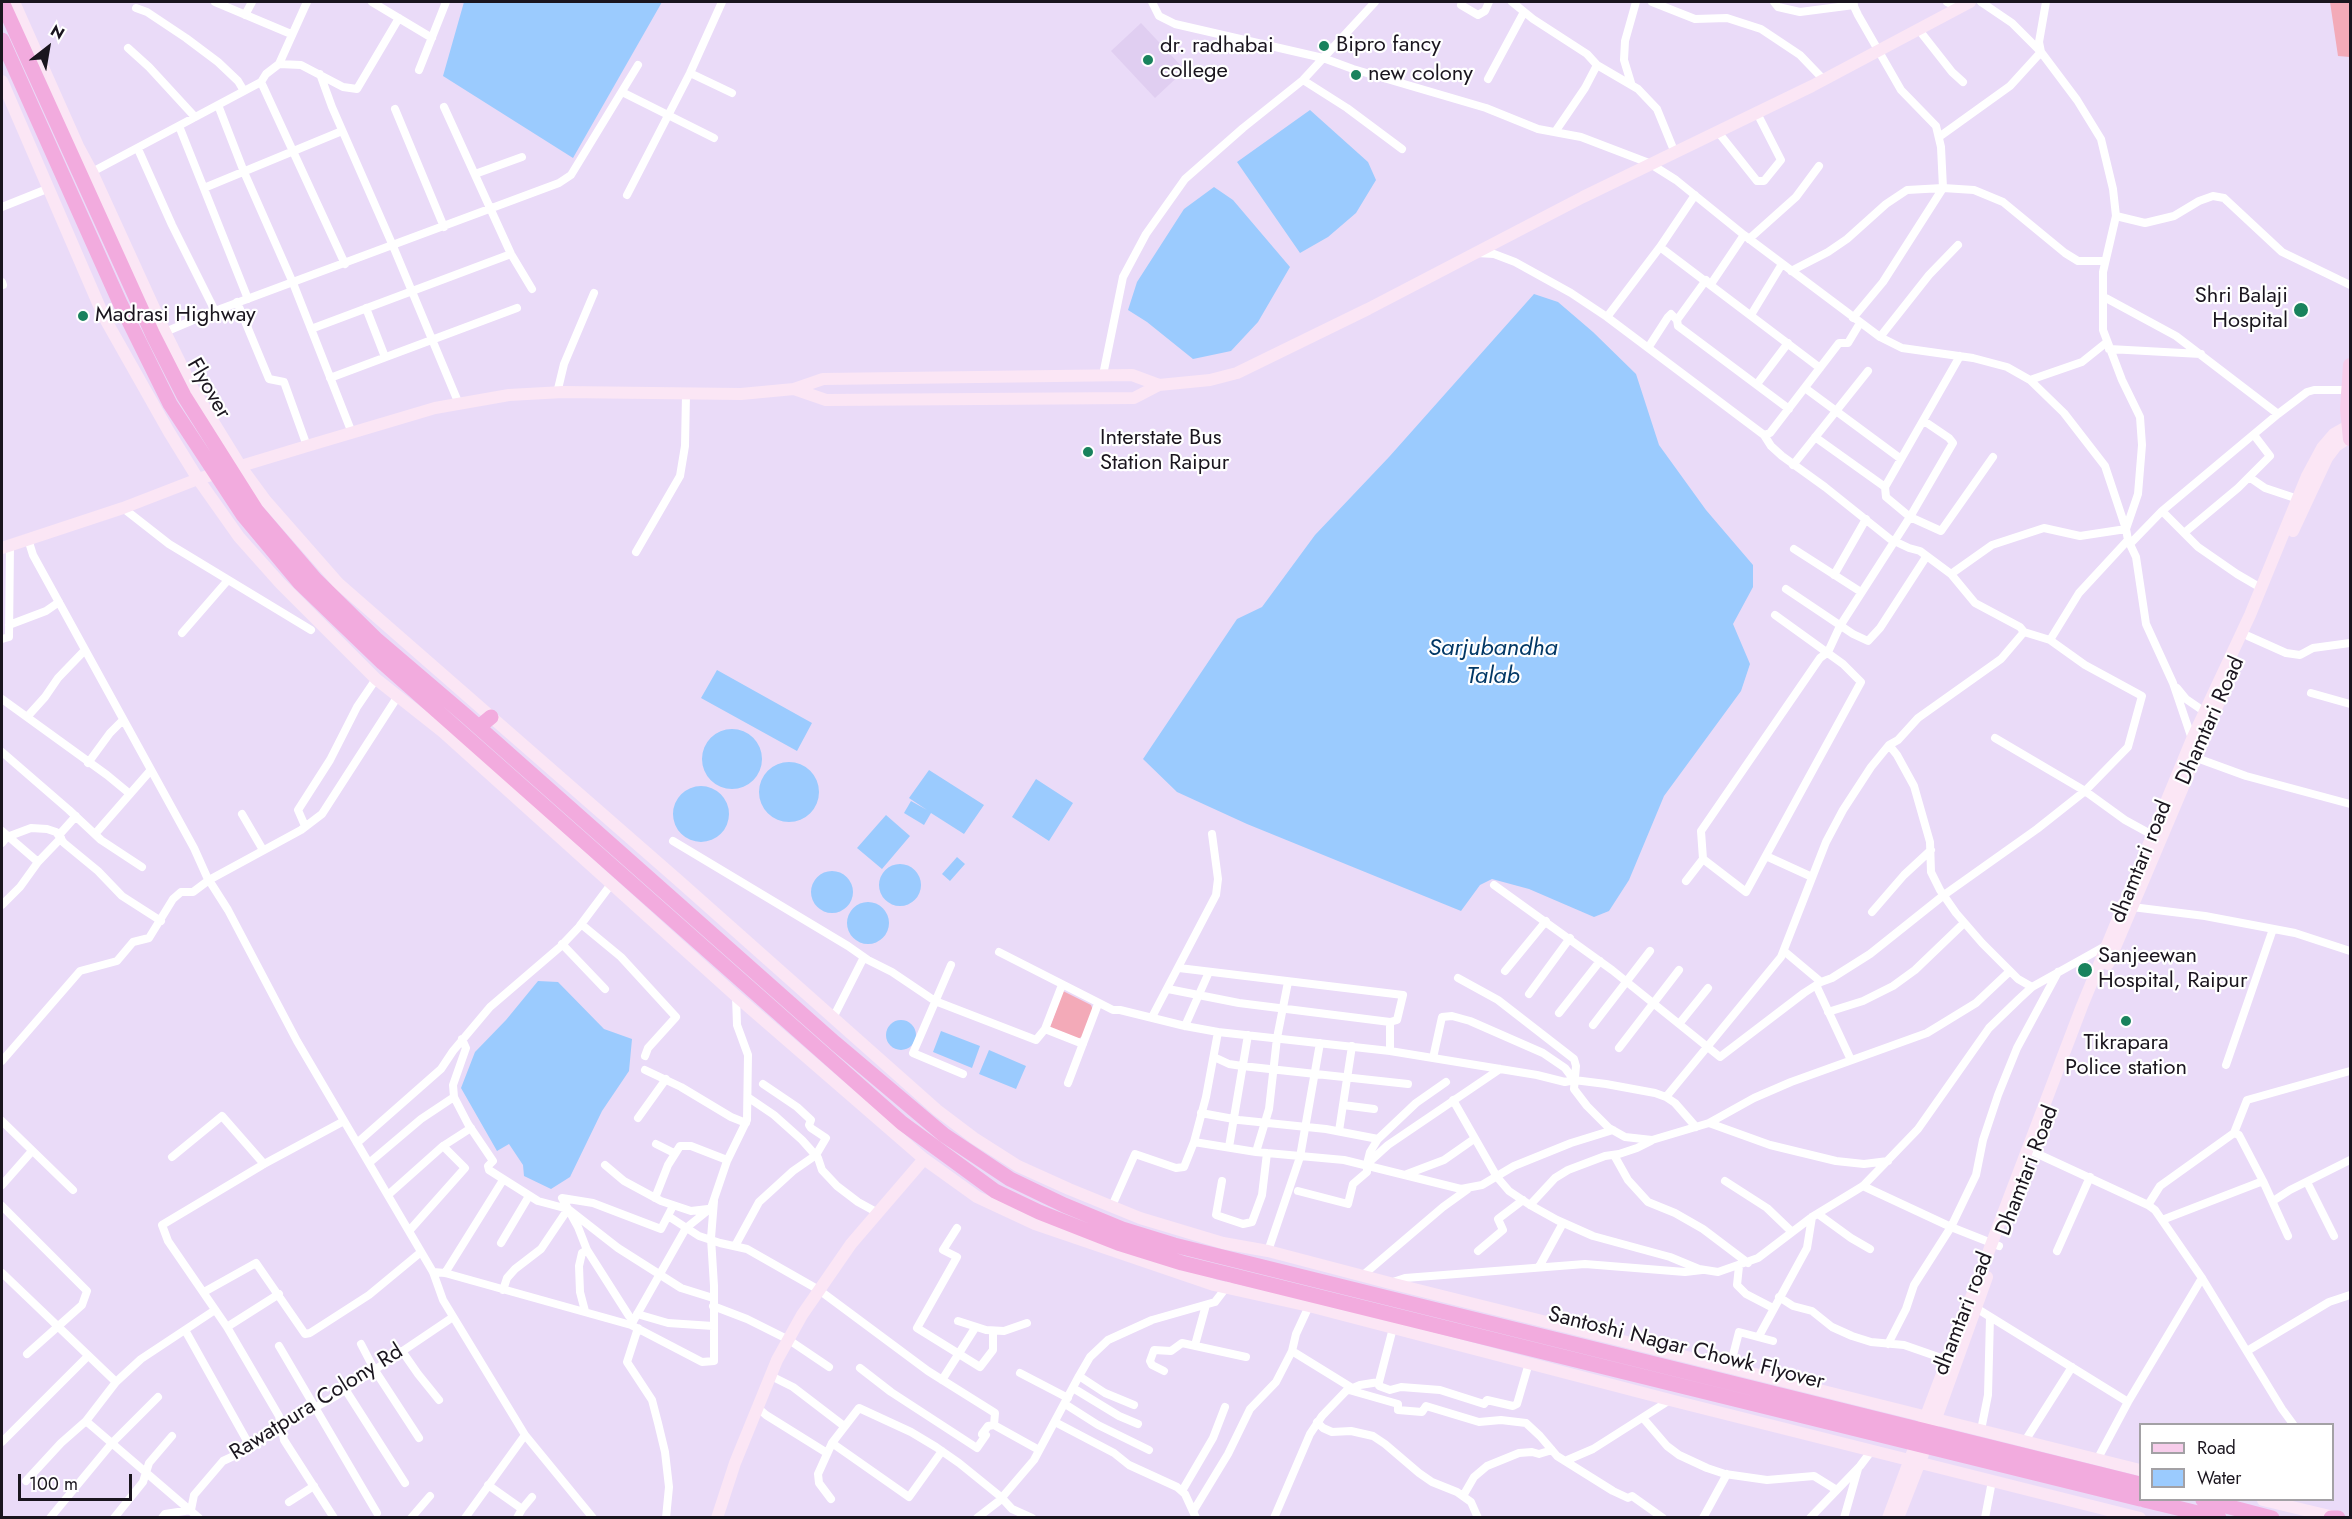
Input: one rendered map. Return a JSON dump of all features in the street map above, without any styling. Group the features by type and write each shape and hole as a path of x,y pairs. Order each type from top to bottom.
{"highway":[{"name":"Flyover","path":"2,2 107,237 153,335 196,416 256,510 315,579 377,640 406,684 479,728 828,1038 944,1135 1010,1179 1122,1229 1222,1250"},
{"name":"Flyover","path":"2,40 120,303 171,404 227,493 260,536 299,582 342,626 406,684 447,728 902,1123 942,1153 995,1191 1039,1212 1118,1243 1182,1263 1229,1281"},
{"path":"479,728 491,717"},
{"name":"Santoshi Nagar Chowk Flyover","path":"1222,1250 1475,1327 1768,1409 2139,1498"},
{"name":"Santoshi Nagar Chowk Flyover","path":"1229,1281 1475,1327 2139,1484"},
{"name":"Santoshi Nagar Chowk Flyover","path":"2157,1501 2272,1518"}],"main road":[{"path":"2350,367 2350,433"}],"street":[{"path":"14,2 165,332 194,389 241,467 266,501 338,583 937,1110 974,1138 1018,1166 1222,1250 1268,1251 2139,1470"},
{"path":"215,2 291,34"},
{"path":"245,15 252,2"},
{"path":"92,172 261,82 266,74 279,64 307,2"},
{"path":"419,70 446,2"},
{"path":"627,195 690,73 722,2"},
{"path":"1152,2 1158,16 1175,24 1323,58 1486,108 1538,129 1596,142 1652,165 1695,195 1746,237 1880,337 1902,348 1959,356 2007,367 2030,380 2064,413 2100,456 2136,557 2146,624 2173,683 2195,748 2247,776 2350,804"},
{"path":"1103,375 1123,277 1146,234 1185,179 1302,80 1375,2"},
{"path":"1461,5 1478,15 1485,11 1488,2"},
{"path":"1512,2 1587,54 1597,65 1631,83 1657,109 1675,153"},
{"path":"1631,83 1624,60 1625,41 1636,2"},
{"path":"1652,2 1695,19 1726,18 1761,28 1800,55 1824,80"},
{"path":"1764,435 1770,433 1839,343 1848,343 1856,320 1943,188 1936,126 1901,90 1853,3 1800,12 1778,7 1774,2"},
{"path":"1947,2 1969,3 2012,23 2041,52 2077,100 2101,139 2113,189 2116,216 2103,272 2103,330 2140,417 2142,445 2139,494 2126,529"},
{"path":"2041,52 2038,42 2046,2"},
{"path":"378,3 432,38"},
{"path":"794,389 826,400 1134,398 1158,385 1210,380 1237,373 1368,309 1583,197 1824,80 1969,3"},
{"path":"136,8 147,12 218,62 238,81 244,91"},
{"path":"1488,79 1524,12"},
{"path":"279,64 301,65 343,87 357,89 399,18"},
{"path":"1919,30 1952,72 1963,82"},
{"path":"128,48 149,67 195,117"},
{"path":"1939,137 2010,86 2041,52"},
{"path":"165,332 237,302 559,183 571,175 638,65"},
{"path":"1556,132 1597,65"},
{"path":"690,73 732,93"},
{"path":"320,74 342,131 459,404"},
{"path":"1302,80 1347,108 1402,149"},
{"path":"2,81 104,317 198,479 239,537 288,591 376,679 406,684 322,814 193,892 182,892 173,899 149,938 133,942 117,961 80,971 2,1061"},
{"path":"261,82 345,264"},
{"path":"622,92 714,138"},
{"path":"218,105 244,172 293,283 352,433"},
{"path":"444,107 511,254 532,289"},
{"path":"395,109 444,226"},
{"path":"1718,132 1757,181 1764,181 1781,160 1757,113"},
{"path":"179,126 248,298"},
{"path":"204,188 342,131"},
{"path":"138,149 172,225 215,311"},
{"path":"475,174 522,157"},
{"path":"1677,320 1746,237 1796,197 1819,166"},
{"path":"1791,271 1828,252 1847,239 1886,204 1906,190 1943,188 1974,190 2002,202 2065,253 2079,261 2105,261"},
{"path":"2,207 47,189"},
{"path":"1607,317 1660,247 1695,195"},
{"path":"2116,216 2145,222 2174,216 2199,201 2213,196 2224,198 2282,252 2350,285"},
{"path":"1880,337 1929,275 1958,245"},
{"path":"1660,247 1820,368"},
{"path":"1474,253 1494,254 1515,262 1571,293 1607,317 1764,435 1771,446 1793,465 1825,486 1894,542 1920,551 1951,574 1976,603 2020,627 2024,632 2050,640 2085,665 2142,696 2128,747 2085,791 2037,829 1944,895 1870,954 1832,978 1818,983 1720,1058 1570,938 1494,885"},
{"path":"311,328 511,254"},
{"path":"1751,315 1782,264"},
{"path":"557,393 564,364 594,293"},
{"path":"2104,297 2175,336 2278,414"},
{"path":"237,302 269,378 284,381 307,446"},
{"path":"366,308 385,357"},
{"path":"330,378 517,308"},
{"path":"1648,348 1671,314 1677,320 1678,326 1789,409"},
{"path":"1757,384 1788,343"},
{"path":"2030,380 2082,362 2108,345 2201,354"},
{"path":"1959,356 1885,487 1886,497 1910,516 1941,531 1993,457"},
{"path":"1793,465 1868,371"},
{"path":"1132,375 1134,398"},
{"path":"2,639 9,637 5,594 6,546 123,508 198,479 435,408 509,395 646,392 741,394 794,389 823,379 1132,375 1158,385"},
{"path":"1805,388 1901,459"},
{"path":"2050,640 2079,593 2129,542 2278,414 2307,392 2349,389"},
{"path":"636,552 680,476 685,446 686,394"},
{"path":"1686,880 1703,859 1701,831 1820,658 1827,652 1840,626 1894,542 1953,443 1924,421"},
{"name":"dhamtari road","path":"1931,1418 1947,1360 1995,1245 2112,945 2195,748 2205,712 2322,448 2334,434 2350,433"},
{"name":"Dhamtari Road","path":"2112,945 2132,907 2157,837 2195,748 2248,636 2327,458 2350,433"},
{"path":"2184,533 2270,456 2254,435"},
{"path":"1815,437 1885,487"},
{"path":"2249,477 2265,488 2298,499"},
{"path":"123,508 169,544 311,630"},
{"path":"2163,511 2198,547 2261,588"},
{"path":"1834,575 1866,519"},
{"path":"1951,574 1992,545 2044,528 2080,536 2126,529"},
{"path":"28,539 33,555 122,721 228,910 297,1041 433,1272 443,1300 525,1435 593,1518"},
{"path":"1794,549 1861,592"},
{"path":"1786,589 1840,626 1863,640 1870,641 1926,557"},
{"path":"182,633 228,580"},
{"path":"9,625 46,611 59,602"},
{"path":"1703,859 1746,892 1861,682 1827,652 1775,615"},
{"path":"1666,1097 1706,1045 1781,957 1826,842 1871,767 1889,745 1898,740 1918,718 2001,659 2024,632"},
{"path":"2248,636 2286,653 2300,655 2313,648 2350,643"},
{"path":"27,717 58,678 85,650"},
{"path":"305,826 298,810 330,760 357,707 376,679"},
{"path":"2173,683 2186,699 2205,712"},
{"path":"2311,693 2350,704"},
{"path":"2,699 130,794"},
{"path":"88,763 122,721"},
{"path":"447,728 736,996 924,1159 977,1197 1035,1224 1203,1281 1229,1281 1309,1306 1670,1400 2138,1517"},
{"path":"1995,738 2085,791 2125,820 2157,837"},
{"path":"1889,745 1897,754 1914,786 1930,842 1931,872 1944,895 1964,923 2010,971 2032,987"},
{"path":"2,752 112,849 142,867"},
{"path":"95,834 150,771"},
{"path":"242,814 263,850"},
{"path":"2,905 20,887 76,816"},
{"path":"3,837 31,828 47,829 60,836 122,896 161,921"},
{"path":"1152,1017 1216,895 1218,879 1212,834"},
{"path":"3,837 38,862"},
{"path":"674,841 848,945 935,1001 1036,1040 1045,1029 1062,985"},
{"path":"1872,912 1904,875 1931,850"},
{"path":"1766,856 1812,877"},
{"path":"357,1143 441,1069 462,1039 490,1007 562,944 581,924 612,883"},
{"path":"2132,907 2205,916 2273,928 2350,951"},
{"path":"1505,971 1546,921"},
{"path":"1828,1012 1863,1001 1893,986 1915,970 1964,923"},
{"path":"581,924 621,957 676,1017 648,1048 645,1056"},
{"path":"2226,1065 2273,928"},
{"path":"1530,994 1570,938"},
{"path":"562,944 605,989"},
{"path":"1390,1283 1405,1278 1585,1263 1685,1272 1702,1270 1718,1272 1758,1258 1815,1215 1863,1186 1918,1129 1989,1028 2032,987 2112,945"},
{"path":"1593,1025 1650,951"},
{"path":"1784,951 1818,983 1828,1012 1851,1059"},
{"path":"999,952 1113,1010 1218,1032 1390,1051 1565,1082 1574,1080 1617,1086 1666,1097 1685,1112 1696,1127"},
{"path":"832,1018 864,957"},
{"path":"1559,1013 1600,961"},
{"path":"951,965 913,1053 963,1074"},
{"path":"1168,989 1282,1009 1390,1022 1397,1020 1403,995 1179,968"},
{"path":"1619,1048 1679,970"},
{"path":"1478,1251 1503,1230 1498,1219 1527,1203 1555,1178 1568,1170 1605,1156 1637,1148 1652,1140 1709,1123 1754,1098 1851,1059 1927,1033 1976,1003 2010,971"},
{"path":"1185,1026 1209,972"},
{"path":"1888,1344 1905,1312 1914,1286 1952,1227 1976,1175 1990,1118 2017,1048 2058,972"},
{"path":"1458,978 1498,1000 1574,1059 1576,1066 1574,1089 1587,1106 1613,1130 1625,1137 1652,1140"},
{"path":"1256,1152 1269,1109 1277,1038 1288,982"},
{"path":"1679,1024 1708,988"},
{"path":"673,1206 661,1229 593,1203 562,1198 578,1227 587,1251 629,1317 702,1362 714,1361 711,1241 714,1201 727,1160 746,1123 749,1098 748,1055 737,1025 736,996"},
{"path":"1068,1083 1098,1004"},
{"path":"1433,1058 1442,1017 1452,1016 1470,1021 1543,1053 1565,1068 1574,1080"},
{"path":"1390,1022 1390,1051"},
{"path":"1045,1029 1083,1044"},
{"path":"1112,1206 1135,1154 1176,1168 1184,1167 1194,1142 1218,1032"},
{"path":"1229,1147 1248,1035"},
{"path":"462,1039 466,1048 453,1085 454,1097 493,1161 488,1166 489,1170 529,1196 550,1206 568,1209 602,1237 681,1288 789,1340 829,1367"},
{"path":"1268,1251 1300,1157 1320,1043"},
{"path":"1339,1131 1352,1046"},
{"path":"1214,1058 1228,1064 1242,1066 1408,1084"},
{"path":"1367,1164 1388,1145 1500,1069"},
{"path":"645,1070 746,1123"},
{"path":"2148,1205 2160,1186 2234,1132 2247,1100 2350,1071"},
{"path":"638,1118 666,1079"},
{"path":"1298,1191 1348,1204 1353,1184 1367,1172 1367,1164 1378,1139 1416,1103 1446,1082"},
{"path":"735,1246 759,1202 793,1171 816,1155 826,1138 811,1128 809,1125 811,1120 797,1107 764,1084"},
{"path":"369,1163 421,1119 454,1097"},
{"path":"749,1098 783,1122 816,1155 822,1170 837,1186 858,1202 878,1213"},
{"path":"1453,1100 1497,1177 1527,1203 1593,1236 1670,1257 1702,1270"},
{"path":"1343,1105 1374,1109"},
{"path":"1201,1113 1233,1119 1339,1131 1378,1139"},
{"path":"172,1157 222,1116 264,1164"},
{"path":"334,1518 284,1440 279,1416 227,1327 204,1292 190,1276 168,1241 162,1225 264,1164 344,1120"},
{"path":"2,1121 73,1190"},
{"path":"1709,1123 1770,1145 1836,1161 1864,1164 1888,1161"},
{"path":"388,1195 443,1146 471,1128"},
{"path":"1194,1142 1256,1152 1367,1164 1461,1189 1482,1185 1514,1166 1552,1150 1613,1130"},
{"path":"2234,1132 2239,1136 2263,1181 2288,1236"},
{"path":"1406,1174 1444,1160 1474,1139"},
{"path":"656,1144 674,1154"},
{"path":"409,1231 465,1168 443,1146"},
{"path":"655,1198 674,1154 680,1146 691,1146 727,1160"},
{"path":"2031,1150 2148,1205 2162,1220 2202,1278 2292,1423"},
{"path":"2,1185 32,1151"},
{"path":"1222,1181 1216,1215 1243,1224 1252,1222 1262,1195 1266,1153"},
{"path":"1614,1155 1628,1180 1648,1202 1675,1213 1703,1229 1743,1264"},
{"path":"717,1518 727,1482 771,1376 789,1340 819,1290 851,1244 924,1159"},
{"path":"2273,1201 2350,1160"},
{"path":"605,1165 624,1180 673,1206 691,1211 708,1209"},
{"path":"2057,1251 2090,1177"},
{"path":"445,1273 503,1180"},
{"path":"1725,1181 1767,1209 1792,1232"},
{"path":"2162,1220 2263,1181"},
{"path":"2307,1182 2334,1236"},
{"path":"1362,1276 1443,1207 1472,1186"},
{"path":"1863,1186 1995,1245"},
{"path":"501,1243 529,1196"},
{"path":"666,1518 669,1487 665,1452 658,1423 651,1400 627,1362 635,1322 660,1274 687,1227 714,1201"},
{"path":"2,1206 87,1291 82,1305 27,1354"},
{"path":"503,1290 507,1278 541,1249 568,1209"},
{"path":"1815,1215 1870,1249"},
{"path":"1759,1336 1807,1248 1815,1215"},
{"path":"668,1216 711,1241 747,1249 819,1290 942,1380 995,1413 994,1425"},
{"path":"1539,1267 1563,1223"},
{"path":"957,1228 943,1250 957,1257 917,1328 980,1367 993,1350 993,1330"},
{"name":"Dhamtari Road","path":"1931,1418 1976,1308 1995,1245"},
{"path":"585,1311 579,1279 582,1253 587,1251"},
{"path":"204,1292 256,1263 305,1334 369,1295 421,1252"},
{"path":"1743,1264 1737,1285 1746,1294 1773,1308"},
{"path":"433,1272 445,1273 503,1290 635,1322 713,1326"},
{"path":"2,1274 116,1382"},
{"path":"2097,1460 2128,1401 2202,1278"},
{"path":"976,1518 1001,1497 1034,1460 1078,1376 1090,1357 1108,1340 1152,1320 1215,1302 1229,1281"},
{"path":"227,1327 279,1294"},
{"path":"2247,1351 2329,1302 2350,1295"},
{"path":"1779,1297 1793,1306 1812,1311 1824,1322 1852,1336 1871,1342 1904,1345 1947,1360"},
{"path":"1195,1345 1206,1305"},
{"path":"1195,1514 1250,1409 1276,1382 1292,1351 1296,1334 1309,1306"},
{"path":"1976,1308 2128,1401"},
{"path":"26,1481 61,1443 86,1421 116,1382 141,1359 215,1310"},
{"name":"Rawatpura Colony Rd","path":"191,1510 194,1495 223,1461 251,1448 281,1426 316,1408 453,1317"},
{"path":"1981,1430 1988,1395 1990,1317"},
{"path":"958,1321 975,1328 1004,1331 1027,1323"},
{"path":"942,1380 975,1328"},
{"path":"1393,1328 1379,1382 1379,1386 1390,1390 1401,1388 1440,1390 1484,1404 1487,1400 1513,1406 1517,1404 1530,1363"},
{"path":"184,1329 251,1448"},
{"path":"1730,1367 1739,1332 1773,1341"},
{"path":"1164,1371 1152,1365 1150,1361 1154,1350 1171,1351 1182,1343 1246,1357"},
{"path":"361,1344 374,1370 419,1438"},
{"path":"279,1346 377,1513"},
{"path":"402,1351 439,1400"},
{"path":"1292,1351 1351,1389 1398,1404 1398,1410 1422,1412 1426,1406 1479,1422 1501,1420 1526,1423 1565,1461 1620,1495 1628,1498 1632,1496 1663,1518"},
{"path":"2,1442 88,1356"},
{"path":"2025,1441 2072,1367"},
{"path":"860,1368 891,1392 977,1448 986,1436 982,1434 988,1426 994,1425 1039,1450"},
{"path":"1020,1373 1066,1401 1098,1425 1149,1450"},
{"path":"771,1376 794,1387 844,1426"},
{"path":"1078,1376 1105,1393 1134,1405"},
{"path":"1274,1518 1317,1422 1332,1404 1351,1389 1379,1382"},
{"path":"1073,1388 1119,1416 1138,1424"},
{"path":"345,1389 405,1483"},
{"path":"50,1518 112,1443 158,1397"},
{"path":"1565,1461 1593,1449 1670,1400"},
{"path":"1182,1491 1213,1438 1225,1407"},
{"path":"758,1408 827,1453"},
{"path":"831,1499 819,1484 818,1474 832,1443 859,1408 912,1432 942,1451 1001,1497 1012,1509 1032,1518"},
{"path":"1643,1418 1659,1438 1679,1455 1727,1474 1777,1481 1814,1476 1835,1489"},
{"path":"1888,1518 1915,1460 1931,1418"},
{"path":"86,1421 199,1518"},
{"path":"1055,1422 1114,1453 1129,1465 1169,1482 1182,1491 1195,1514"},
{"path":"1317,1422 1332,1432 1351,1431 1373,1436 1386,1444 1419,1473 1471,1502 1478,1518"},
{"path":"465,1518 525,1435"},
{"path":"114,1518 143,1482 149,1463 172,1436"},
{"path":"832,1443 909,1497 942,1451"},
{"path":"1462,1496 1474,1477 1487,1466 1519,1453 1539,1454 1552,1450"},
{"path":"1810,1518 1872,1450"},
{"path":"1898,1518 1915,1460"},
{"path":"1844,1518 1858,1468"},
{"path":"1703,1518 1727,1474"},
{"path":"1985,1518 1992,1481"},
{"path":"488,1485 522,1509"},
{"path":"289,1502 314,1486"},
{"path":"411,1518 430,1496"},
{"path":"517,1518 532,1497"},
{"path":"2267,1501 2333,1517"},
{"path":"1009,1506 1011,1518"},
{"path":"163,1516 191,1510"}],"shaded area":[{"path":"2330,2 2350,2 2350,57 2338,56"},
{"name":"dr. radhabai college","path":"1141,23 1185,70 1155,98 1111,51"},
{"path":"1063,991 1091,1005 1093,1010 1083,1036 1078,1039 1050,1027"}],"water":[{"path":"464,2 662,2 573,158 443,76"},
{"path":"1310,110 1368,162 1376,180 1356,213 1328,237 1300,253 1237,162"},
{"path":"1214,187 1233,200 1290,267 1258,322 1231,351 1193,359 1147,322 1128,310 1137,282 1184,209"},
{"name":"Sarjubandha Talab","path":"1534,294 1558,302 1636,374 1659,445 1706,510 1753,565 1753,587 1733,624 1750,664 1741,691 1664,796 1629,880 1609,911 1594,917 1529,889 1492,879 1480,885 1461,911 1247,824 1177,792 1143,759 1237,619 1262,607 1315,535 1389,457"},
{"path":"717,670 812,723 797,751 701,698"},
{"path":"732,729 749,734 757,742 762,759 757,776 749,784 732,789 715,784 707,776 702,759 707,742 715,734"},
{"path":"789,762 810,771 819,792 810,813 789,822 768,813 759,792 768,771"},
{"path":"929,770 984,805 964,834 931,813 924,825 904,813 911,801 927,810 909,798"},
{"path":"1036,779 1073,803 1049,841 1012,817"},
{"path":"695,786 707,786 717,790 725,798 729,814 725,830 717,838 707,842 695,842 685,838 677,830 673,820 673,808 677,798 685,790"},
{"path":"886,815 910,836 882,869 857,848"},
{"path":"957,857 965,864 950,881 942,874"},
{"path":"900,864 915,870 921,885 915,900 900,906 885,900 879,885 885,870"},
{"path":"832,871 840,872 847,877 852,884 852,900 847,907 840,912 832,913 824,912 817,907 812,900 811,892 812,884 817,877 824,872"},
{"path":"868,902 883,908 889,923 883,938 868,944 853,938 847,923 853,908"},
{"path":"538,981 558,982 604,1029 632,1039 629,1071 602,1111 570,1177 551,1189 524,1176 523,1165 509,1144 497,1151 461,1088 475,1052 506,1020"},
{"path":"901,1020 912,1024 916,1035 912,1046 901,1050 890,1046 886,1035 890,1024"},
{"path":"941,1031 980,1046 972,1068 933,1052"},
{"path":"989,1050 1026,1066 1016,1089 979,1074"}],"place":[{"name":"Bipro fancy","path":"1324,46"},
{"name":"dr. radhabai college","path":"1148,60"},
{"name":"new colony","path":"1356,75"},
{"name":"Shri Balaji Hospital","path":"2301,310"},
{"name":"Madrasi Highway","path":"83,316"},
{"name":"Interstate Bus Station Raipur","path":"1088,452"},
{"name":"Sanjeewan Hospital, Raipur","path":"2085,970"},
{"name":"Tikrapara Police station","path":"2126,1021"}]}
